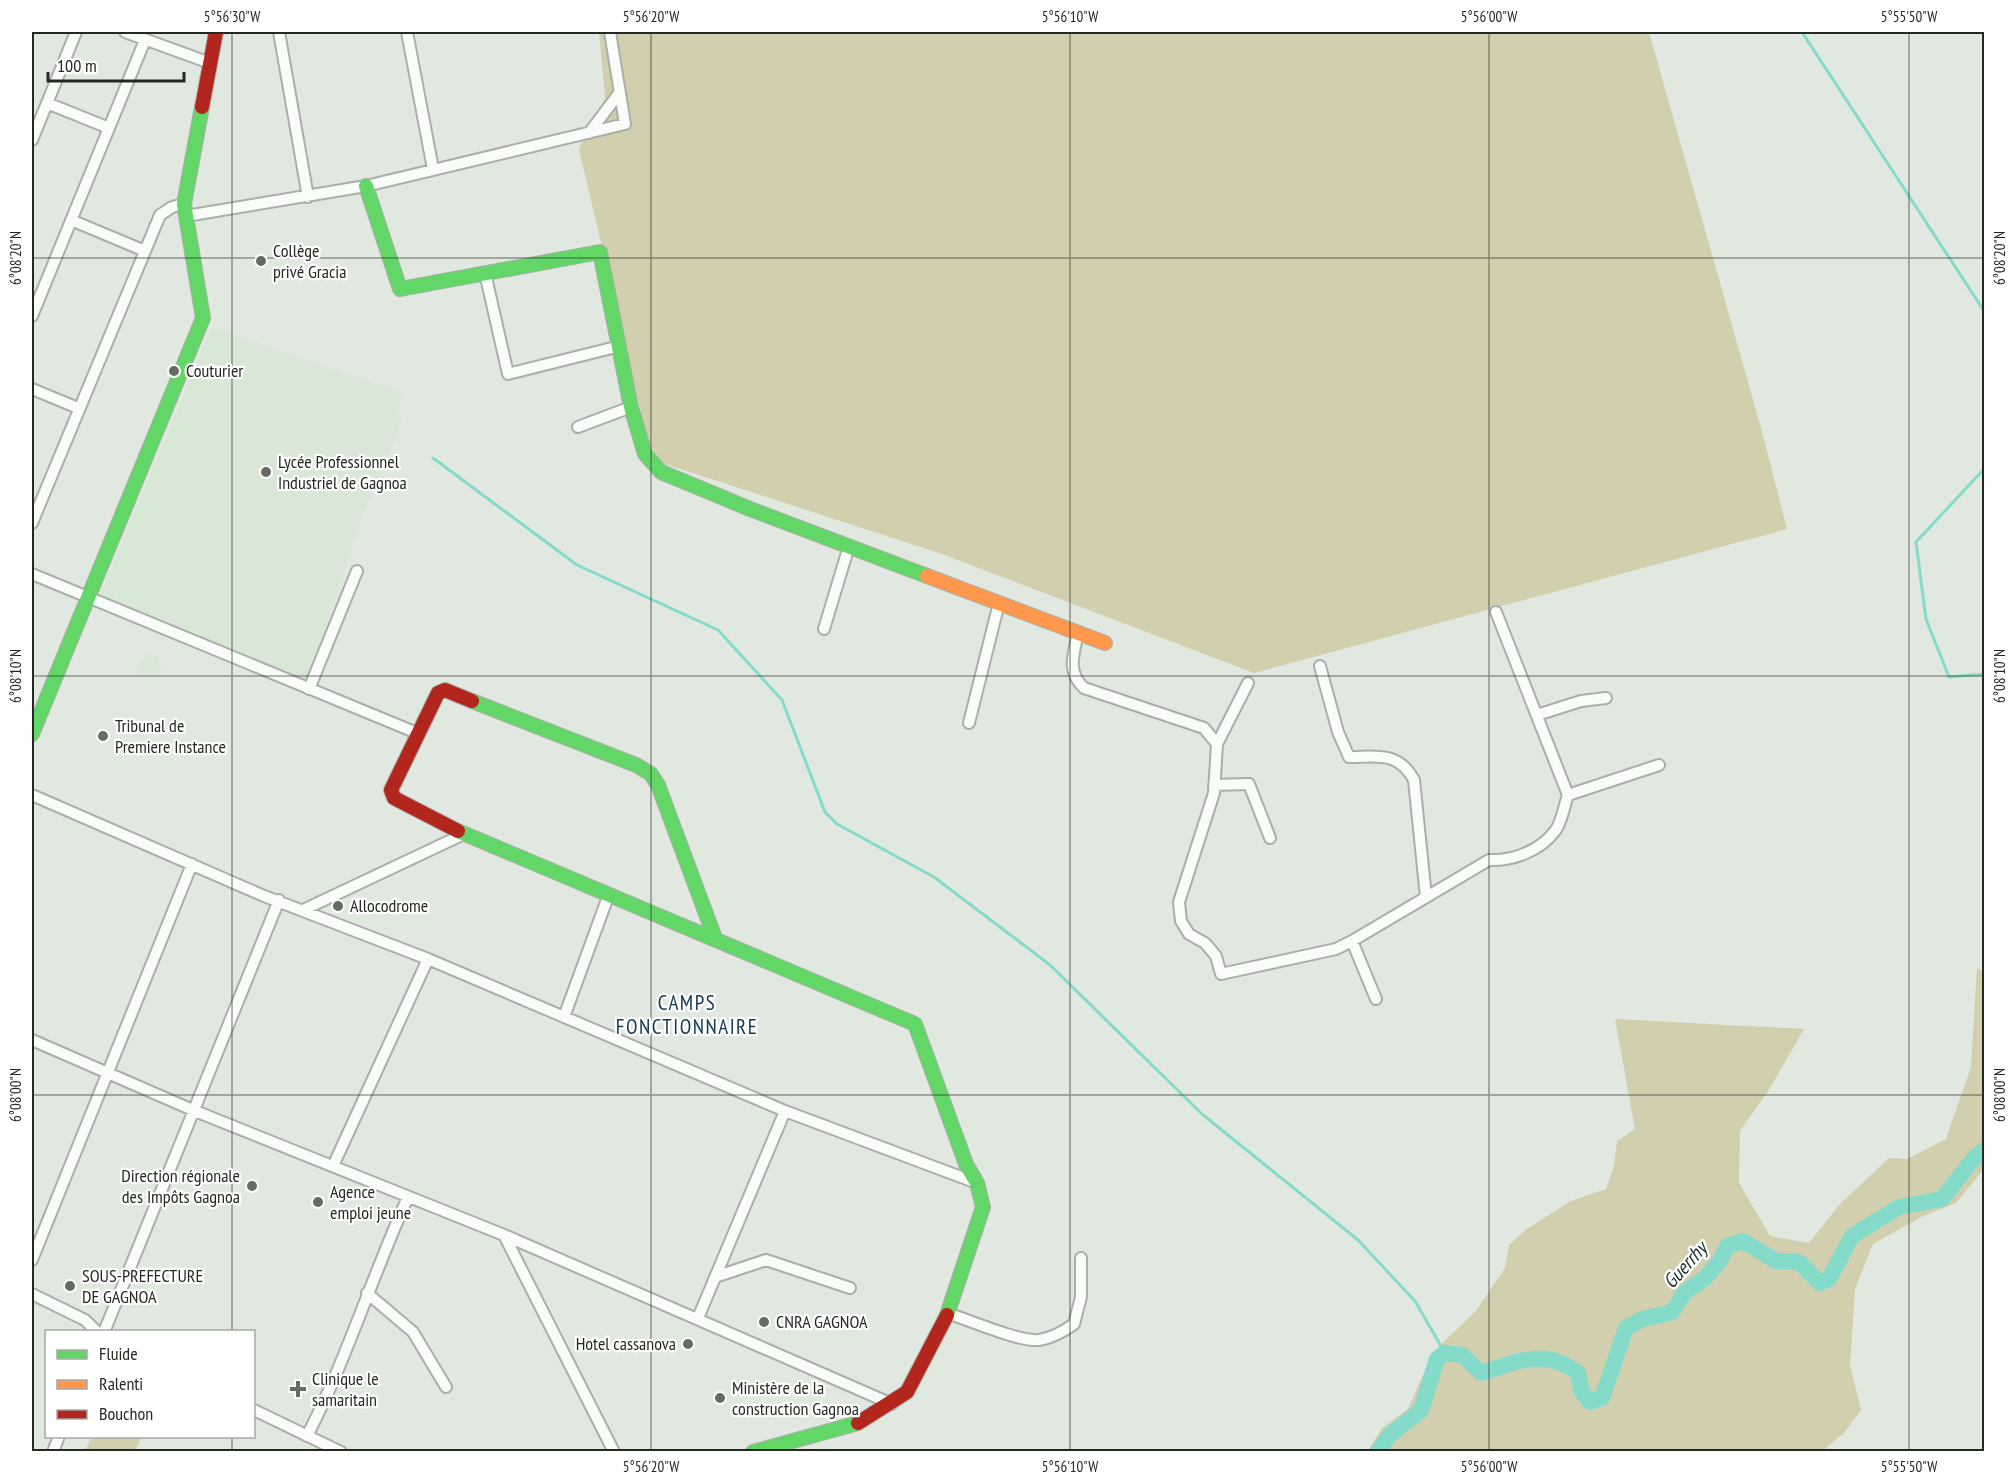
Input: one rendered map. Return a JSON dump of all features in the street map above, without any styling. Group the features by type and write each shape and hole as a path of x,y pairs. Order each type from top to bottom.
{"street":[{"path":"32,140 76,32"},
{"path":"125,32 210,63"},
{"path":"32,734 203,318 185,210 216,32"},
{"path":"279,32 308,198"},
{"path":"407,32 433,170"},
{"path":"32,523 160,214 172,207 185,210 308,198 625,124 610,32"},
{"path":"32,315 36,292 71,220 145,40"},
{"path":"589,133 620,92"},
{"path":"47,102 109,128"},
{"path":"366,186 400,289 600,252 631,407 645,454 662,472 1105,643"},
{"path":"71,220 145,251"},
{"path":"485,273 508,374 620,346"},
{"path":"32,389 78,408"},
{"path":"578,427 631,407"},
{"path":"824,629 849,546"},
{"path":"309,689 357,571"},
{"path":"32,574 417,733"},
{"path":"969,723 999,603"},
{"path":"1248,683 1217,744 1214,785 1179,902 1180,921 1190,934 1205,943 1216,956 1221,974 1336,949 1489,860 1505,861 1527,854 1555,830 1568,795 1496,612"},
{"path":"1078,632 1071,668 1075,680 1084,688 1204,728 1217,744"},
{"path":"1320,666 1338,732 1349,757 1389,758 1405,764 1414,780 1426,897"},
{"path":"715,938 658,785 651,774 636,765 445,690 438,693 417,733 391,795 464,834 915,1023 966,1164 977,1183 983,1207 947,1313 916,1379 907,1392 892,1404 852,1426 753,1452"},
{"path":"1537,715 1581,701 1605,698"},
{"path":"1568,795 1659,765"},
{"path":"1214,785 1249,784 1270,838"},
{"path":"32,795 303,910 428,959 785,1111 977,1183"},
{"path":"303,910 464,834"},
{"path":"32,1260 192,864"},
{"path":"564,1017 609,894"},
{"path":"105,1330 279,900"},
{"path":"1352,941 1376,999"},
{"path":"333,1166 428,959"},
{"path":"32,1040 195,1110 504,1235 892,1404"},
{"path":"698,1318 785,1111"},
{"path":"307,1436 330,1392 367,1293 408,1197"},
{"path":"504,1235 614,1452"},
{"path":"947,1313 1026,1338 1038,1340 1060,1334 1074,1324 1081,1297 1081,1258"},
{"path":"715,1277 766,1260 850,1288"},
{"path":"367,1293 413,1332 446,1387"},
{"path":"32,1294 85,1320 95,1330"},
{"path":"255,1410 341,1452"},
{"path":"53,1452 59,1438"}],"shaded area":[{"path":"599,32 1649,32 1761,428 1787,529 1254,673 942,554 659,462 647,438 579,149 605,98"},
{"name":"Lycée Professionnel Industriel de Gagnoa","path":"212,327 403,393 406,386 397,413 402,422 361,521 307,684 102,601 101,592"},
{"path":"150,655 158,658 161,666 158,674 150,677 142,674 139,666 142,658"},
{"path":"1977,968 1984,972 1984,1169 1956,1203 1923,1216 1873,1244 1855,1289 1850,1365 1861,1410 1844,1433 1821,1452 1368,1451 1382,1428 1408,1409 1429,1361 1439,1346 1475,1312 1505,1268 1509,1245 1527,1229 1571,1201 1606,1189 1614,1166 1617,1141 1635,1129 1615,1019 1804,1029 1770,1088 1740,1131 1739,1183 1770,1236 1809,1243 1840,1204 1889,1158 1907,1159 1946,1139 1971,1067"},
{"path":"91,1438 139,1438 140,1442 134,1451 85,1451"}],"waterway":[{"path":"1802,32 1984,311"},
{"path":"433,458 577,565 718,630 782,700 825,812 837,824 934,877 1050,965 1202,1114 1358,1240 1415,1301 1445,1353"},
{"path":"1984,469 1916,542 1926,619 1949,677 1984,674"},
{"name":"Guerrhy","path":"1377,1452 1390,1435 1421,1410 1437,1359 1445,1353 1462,1355 1481,1373 1530,1359 1554,1360 1578,1373 1582,1392 1590,1402 1602,1398 1626,1328 1642,1319 1672,1312 1685,1292 1705,1278 1720,1261 1727,1246 1743,1241 1776,1261 1799,1262 1820,1283 1829,1279 1852,1236 1899,1207 1942,1199 1974,1158 1984,1150"}],"traffic: fast":[{"path":"32,734 203,318 184,204 202,107"},
{"path":"366,186 400,289 600,252 631,407 645,454 661,472 750,509 927,576"},
{"path":"472,701 636,765 651,774 658,785 715,938"},
{"path":"458,831 915,1024 966,1164 977,1183 983,1207 947,1315"},
{"path":"753,1452 858,1423"}],"traffic: slow":[{"path":"927,576 1105,643"}],"traffic: jam":[{"path":"202,107 216,32"},
{"path":"458,831 394,798 391,790 438,693 445,690 472,701"},
{"path":"858,1423 907,1392 947,1315"}],"place":[{"name":"Collège privé Gracia","path":"261,261"},
{"name":"Couturier","path":"174,371"},
{"name":"Lycée Professionnel Industriel de Gagnoa","path":"266,472"},
{"name":"Tribunal de Premiere Instance","path":"103,736"},
{"name":"Allocodrome","path":"338,906"},
{"name":"Direction régionale des Impôts Gagnoa","path":"252,1186"},
{"name":"Agence emploi jeune","path":"318,1202"},
{"name":"SOUS-PREFECTURE DE GAGNOA","path":"70,1286"},
{"name":"CNRA GAGNOA","path":"764,1322"},
{"name":"Hotel cassanova","path":"688,1344"},
{"name":"Clinique le samaritain","path":"298,1389"},
{"name":"Ministère de la construction Gagnoa","path":"720,1398"}],"district":[{"name":"CAMPS FONCTIONNAIRE","path":"687,1015"}]}
